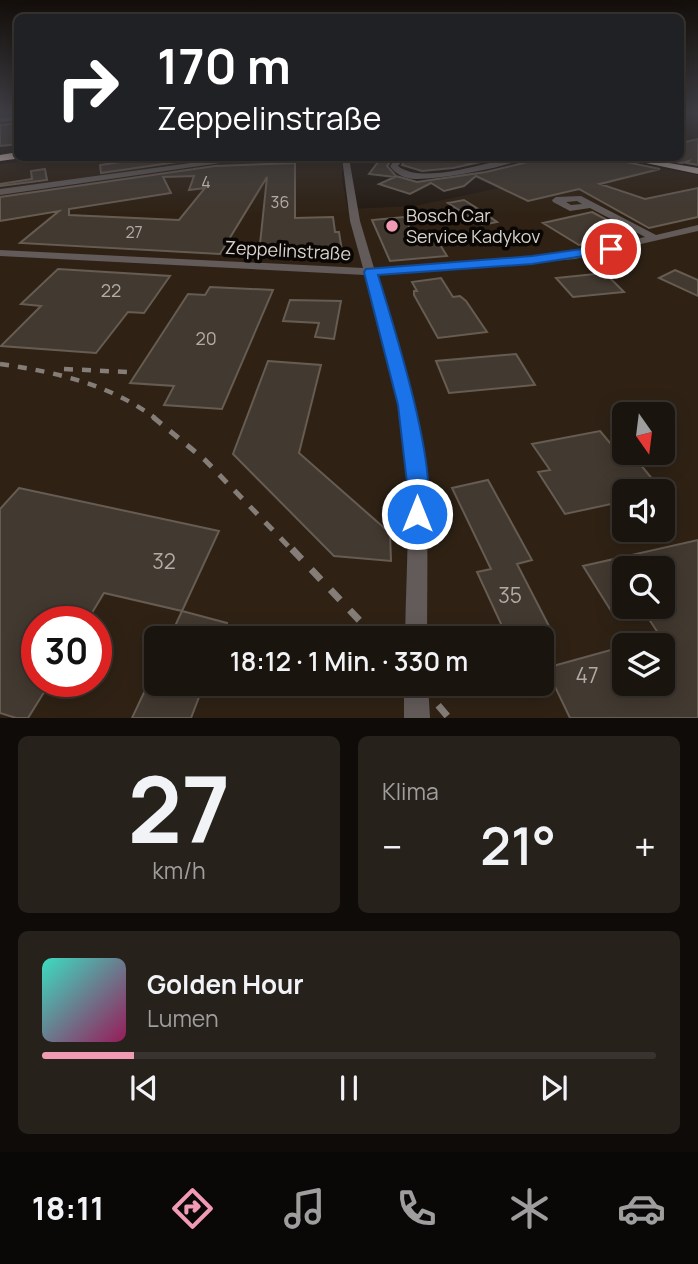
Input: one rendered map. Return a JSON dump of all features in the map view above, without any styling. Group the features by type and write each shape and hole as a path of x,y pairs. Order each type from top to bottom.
{"main road":[{"path":"644,161 698,170"}],"street":[{"path":"0,192 213,161"},
{"path":"345,161 353,217 371,272 407,405 415,470 416,626"},
{"path":"398,161 394,166 397,170 424,177 506,161"},
{"path":"592,205 657,239"},
{"name":"Zeppelinstraße","path":"0,253 371,272 575,256 698,228"},
{"path":"416,696 417,718"}],"shaded area":[{"path":"22,161 342,161 342,181 348,209 414,206 565,174 578,176 634,163 698,175 698,718 0,718 0,164"}],"building":[{"path":"684,146 698,146 698,165 687,163 689,161 682,163 670,161 684,161"},
{"path":"127,161 184,161 101,173 100,165"},
{"path":"379,161 391,161 387,166 396,176 417,182 486,172 532,161 621,161 660,169 600,184 645,199 698,188 698,217 649,228 579,189 528,201 476,176 464,186 444,191 431,183 410,194 379,184 395,177 369,174"},
{"path":"405,161 485,161 422,171 402,165"},
{"path":"295,163 295,218 333,217 342,251 304,252 291,247 289,253 259,254 267,177 220,254 20,243 59,211 0,221 0,197 215,166","holes":["194,176 189,190 205,188 179,220 69,215 69,209 171,193 163,177"]},
{"path":"45,169 47,180 0,186 32,179 31,171"},
{"path":"464,200 497,222 482,225 448,203"},
{"path":"592,212 635,235 579,245 543,223"},
{"path":"404,217 418,244 439,243 447,256 390,261 372,220"},
{"path":"58,269 170,276 144,313 128,312 96,353 1,346 41,306 21,304"},
{"path":"675,270 698,280 698,296 659,278"},
{"path":"605,273 624,292 573,297 556,278"},
{"path":"441,278 453,297 460,296 466,301 487,332 438,338 414,295 414,291 417,291 412,282"},
{"path":"210,287 273,290 222,409 164,405 174,386 130,383 188,294 205,295"},
{"path":"290,300 341,301 334,339 315,337 319,323 283,321"},
{"path":"516,354 535,385 449,393 436,361"},
{"path":"268,361 321,365 299,453 390,533 391,561 334,556 233,454"},
{"path":"600,431 612,445 612,466 642,466 652,479 612,479 612,504 565,514 538,472 550,470 532,444"},
{"path":"488,480 532,560 517,564 549,626 502,626 477,572 491,569 452,488"},
{"path":"19,488 219,531 182,611 104,593 96,606 21,606 21,697 41,697 28,718 16,718 0,713 0,509"},
{"path":"698,540 698,718 570,718 554,685 554,666 612,650 612,696 675,696 675,633 658,633 649,619 675,619 675,556 627,556"},
{"path":"612,559 612,612 583,566"},
{"path":"182,611 227,623 226,626 175,626"},
{"path":"144,692 144,696 199,696 191,718 132,718"}],"railway":[{"path":"0,364 81,381 119,396 155,418"},
{"path":"64,369 127,372"},
{"path":"153,417 205,460 293,551"},
{"path":"292,549 365,626"},
{"path":"430,696 449,718"}],"place":[{"name":"Bosch Car Service Kadykov","path":"392,226"}],"route":[{"path":"417,514 417,483 407,405 371,272 575,256 611,249"}]}
